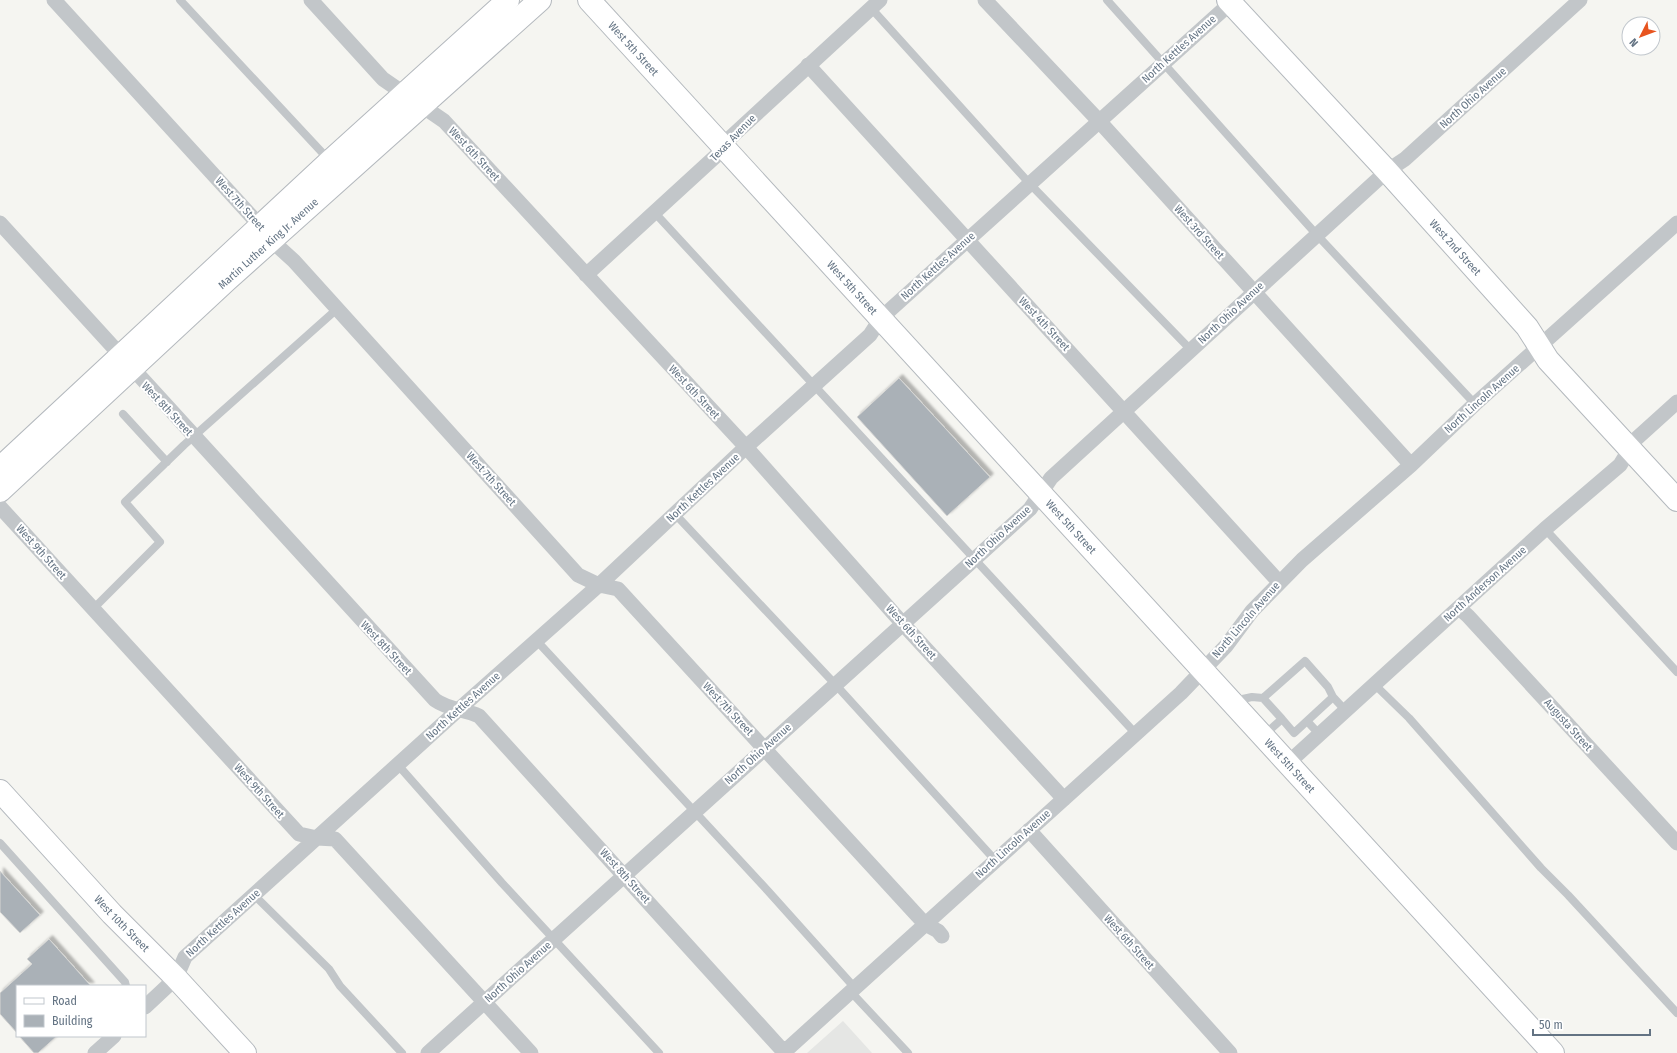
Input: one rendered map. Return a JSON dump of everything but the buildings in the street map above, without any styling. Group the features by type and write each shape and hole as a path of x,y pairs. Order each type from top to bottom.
{"street":[{"name":"West 7th Street","path":"54,0 578,575 599,585 618,588 925,924 938,931 942,936"},
{"name":"West 6th Street","path":"311,0 383,79 444,121 746,448 903,624 1064,798"},
{"name":"Martin Luther King Jr. Avenue","path":"337,168 404,93 508,0"},
{"name":"Martin Luther King Jr. Avenue","path":"0,468 125,362 337,168 422,106 540,0"},
{"name":"West 5th Street","path":"589,0 1554,1053"},
{"name":"West 3rd Street","path":"985,0 1099,122 1411,465"},
{"name":"North Ohio Avenue","path":"428,1053 1030,509 1042,494 1051,478 1387,171 1405,159 1580,0"},
{"name":"North Kettles Avenue","path":"176,978 185,957 599,585 870,335 881,318 1231,1"},
{"name":"West 2nd Street","path":"1231,1 1387,171 1527,328 1548,360 1677,500"},
{"name":"Texas Avenue","path":"586,275 717,155 730,138 808,65 876,4"},
{"name":"West 4th Street","path":"808,65 967,241 1125,411 1279,582"},
{"name":"West 8th Street","path":"0,223 125,362 435,700 444,707 457,711 468,711 479,716 625,875 784,1053"},
{"name":"North Lincoln Avenue","path":"784,1053 995,860 1181,693 1202,669 1226,646 1252,610 1302,560 1411,465 1475,404 1677,223"},
{"name":"Martin Luther King Jr. Avenue","path":"0,491 125,362"},
{"name":"North Anderson Avenue","path":"1288,763 1545,529 1620,465 1636,439 1677,402"},
{"name":"West 9th Street","path":"0,507 299,834 317,838 335,839 531,1053"},
{"name":"Augusta Street","path":"1459,608 1474,622 1677,843"},
{"name":"West 10th Street","path":"0,791 112,914 176,978 245,1053"},
{"name":"West 6th Street","path":"1029,830 1230,1053"},
{"path":"146,1006 176,978"},
{"path":"95,1053 113,1037"}],"lane":[{"path":"180,0 337,168"},
{"path":"1107,0 1318,235 1475,404"},
{"path":"876,4 1030,184 1191,350"},
{"path":"655,213 1136,734"},
{"path":"93,609 160,542 125,502 194,437 337,309"},
{"path":"123,414 167,462"},
{"path":"675,514 836,684 995,860"},
{"path":"1545,529 1677,672"},
{"path":"536,640 695,811 908,1053"},
{"path":"1263,698 1305,661 1328,687 1333,697 1346,710"},
{"path":"1374,684 1409,718 1541,868 1568,895 1677,1013"},
{"path":"1232,701 1252,697 1263,698 1294,733 1333,697"},
{"path":"1263,736 1282,719"},
{"path":"1307,721 1319,734"},
{"path":"398,765 502,884 555,939 659,1053"},
{"path":"0,843 125,982 126,985"},
{"path":"254,895 328,969 340,986 402,1053"}],"shaded area":[{"path":"843,1021 872,1053 807,1053"}]}
